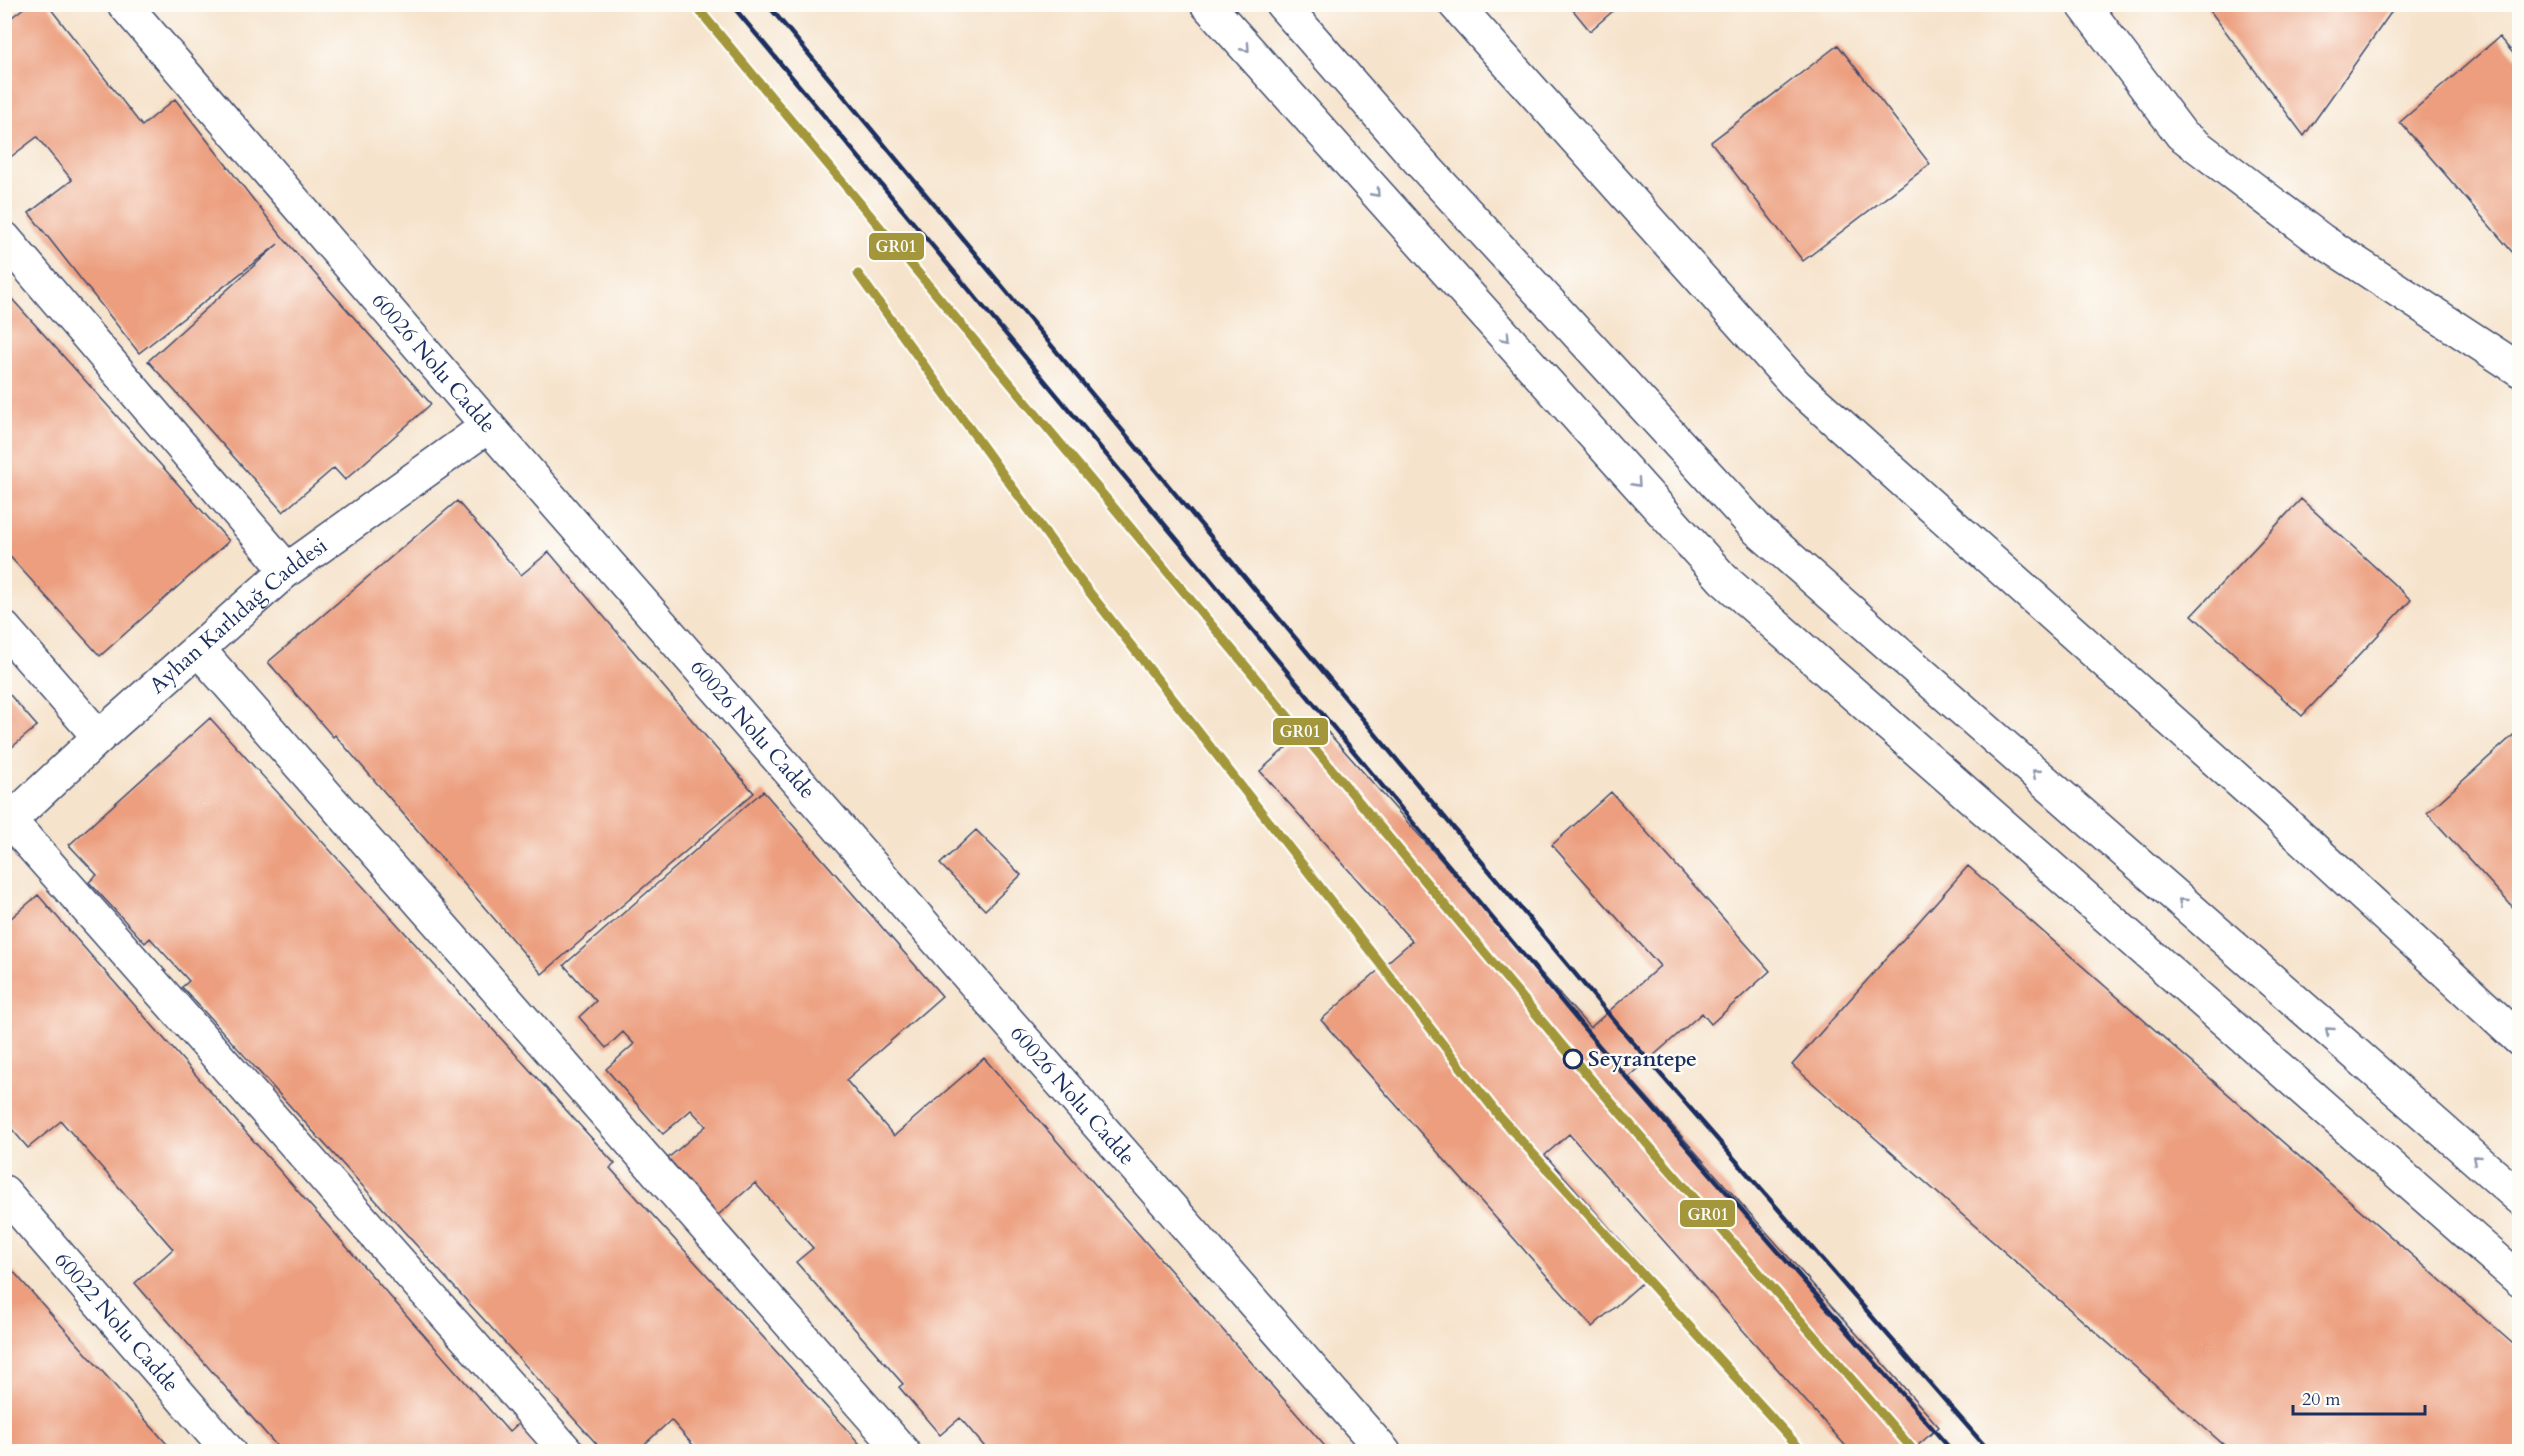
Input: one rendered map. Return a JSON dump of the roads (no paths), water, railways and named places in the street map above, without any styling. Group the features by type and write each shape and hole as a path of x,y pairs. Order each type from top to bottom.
{"street":[{"name":"60026 Nolu Cadde","path":"124,4 488,426 1384,1452"},
{"path":"1206,4 1723,579 2520,1280"},
{"path":"1282,4 1420,162 1758,530 2520,1198"},
{"path":"1455,4 1796,385 2269,808 2520,1040"},
{"path":"2084,4 2181,134 2321,240 2520,370"},
{"path":"4,238 287,570"},
{"name":"Ayhan Karlıdağ Caddesi","path":"7,823 99,737 287,570 488,426"},
{"path":"4,628 99,737"},
{"path":"198,649 903,1452"},
{"path":"7,823 567,1452"},
{"name":"60022 Nolu Cadde","path":"4,1192 229,1452"}],"railway":[{"path":"731,4 1599,1046 1953,1452"},
{"path":"767,4 1622,1030 1990,1452"}],"place":[{"name":"Seyrantepe","path":"1573,1059"}]}
